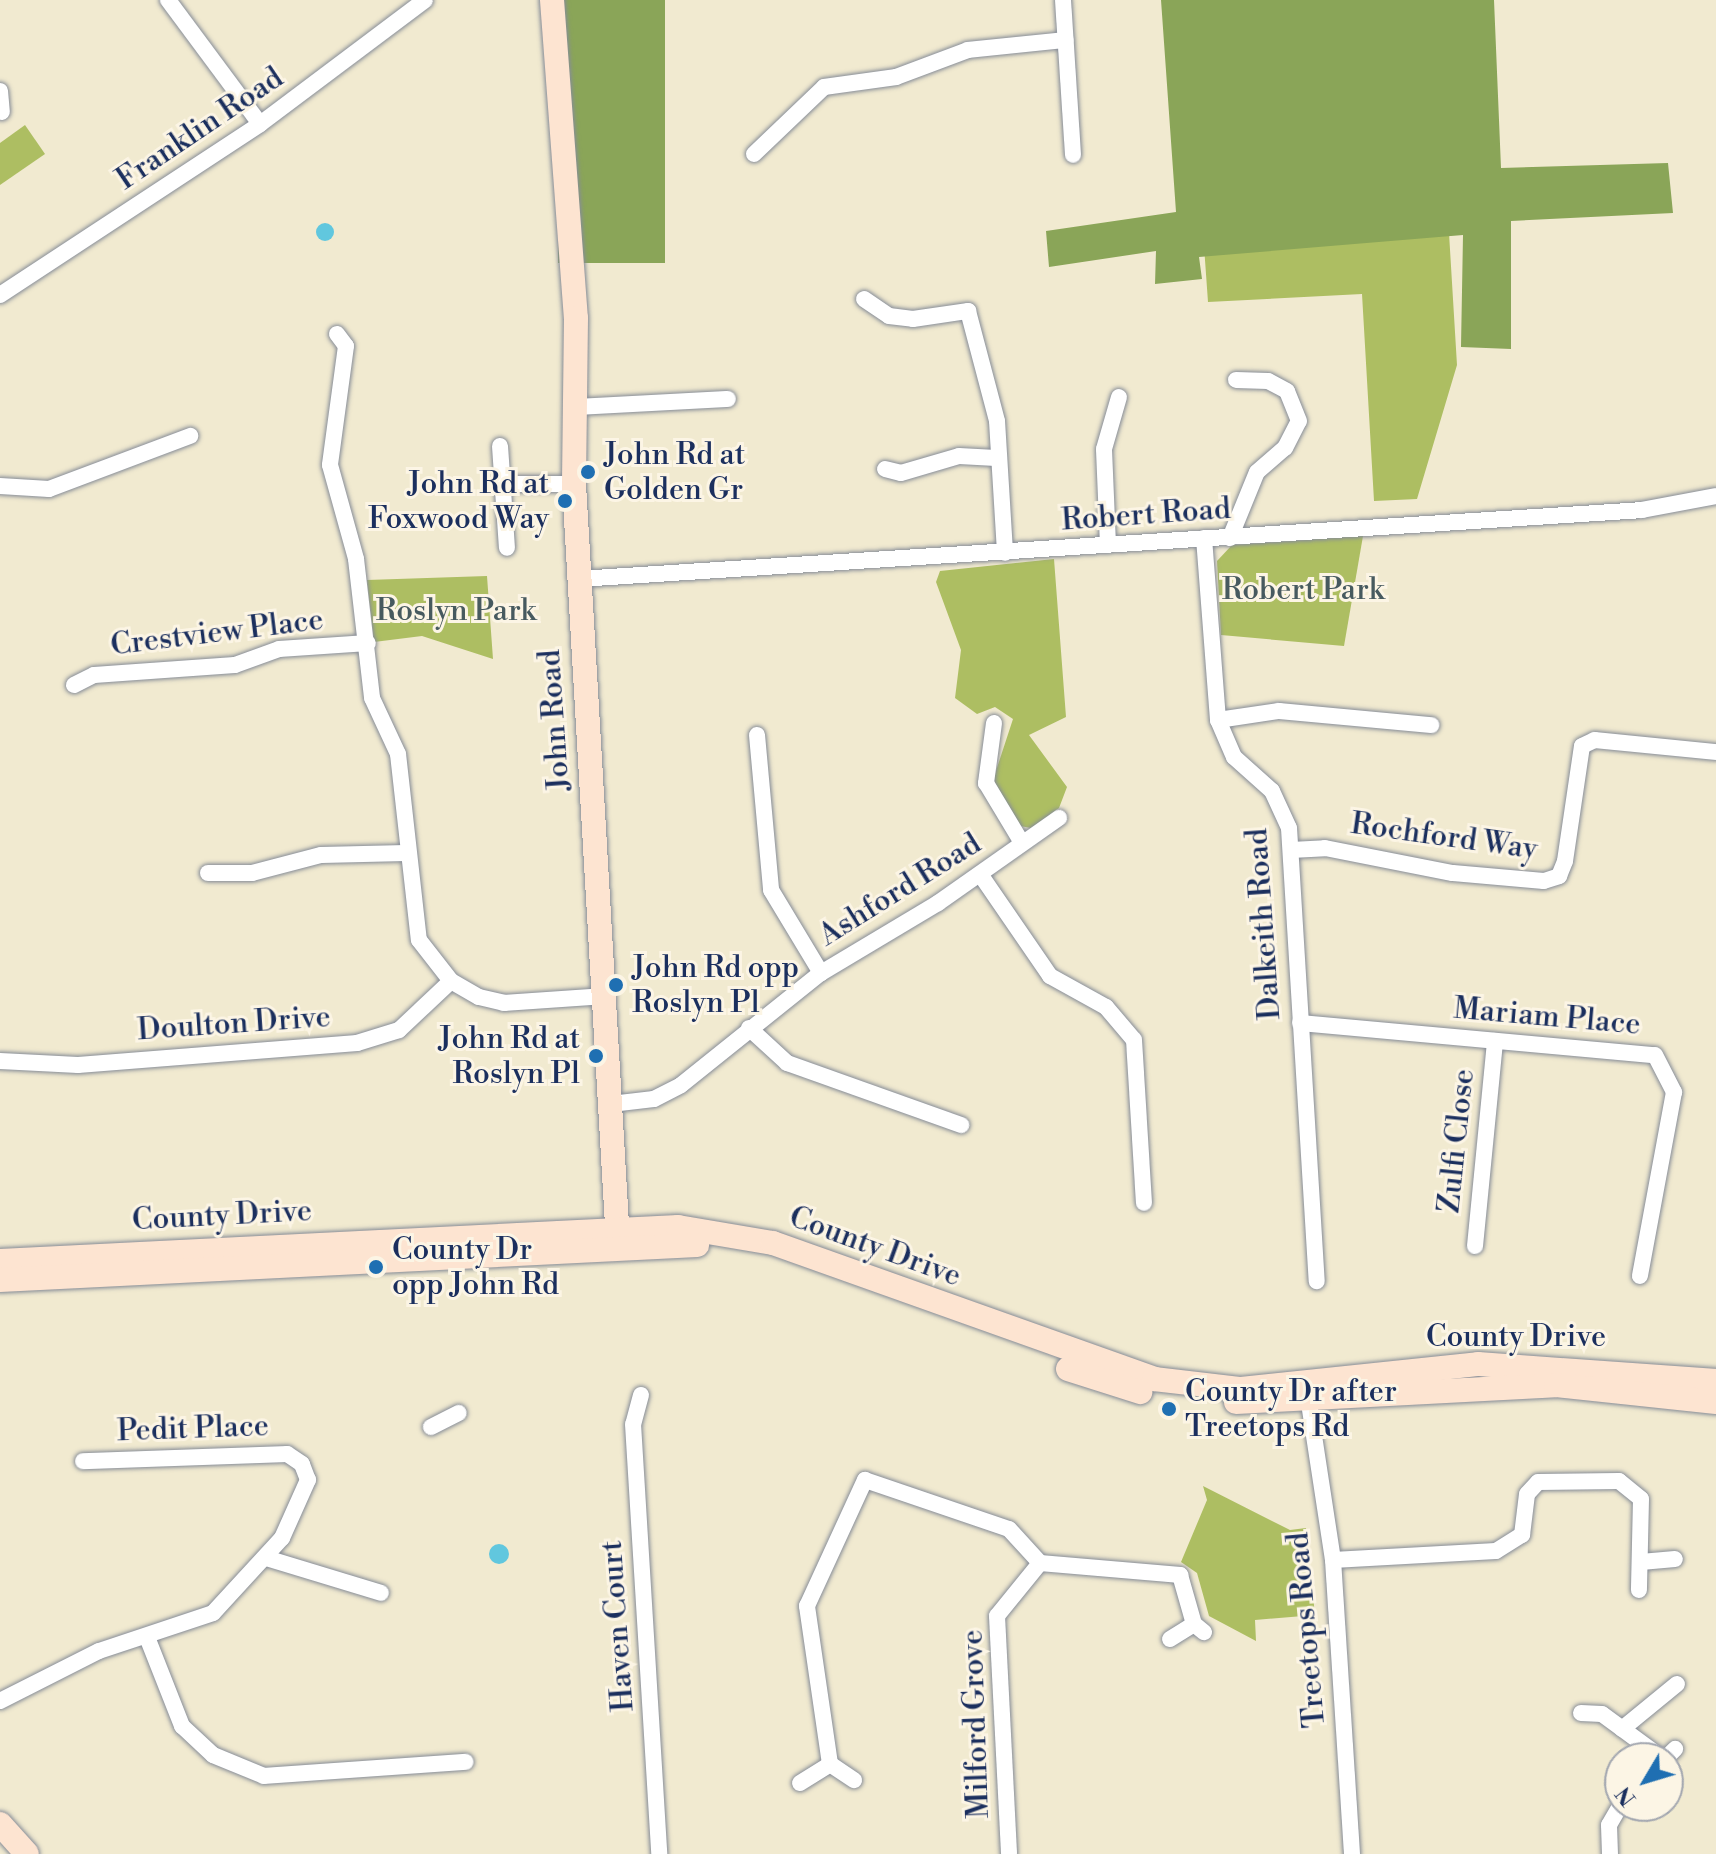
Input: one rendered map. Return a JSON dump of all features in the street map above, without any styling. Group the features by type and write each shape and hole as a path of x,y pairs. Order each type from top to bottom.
{"main road":[{"name":"John Road","path":"552,0 576,318 574,484 618,1236"},
{"name":"County Drive","path":"0,1280 618,1236 678,1227 773,1243 1154,1379 1241,1389 1359,1375 1525,1364 1716,1381"},
{"name":"County Drive","path":"0,1261 618,1236 770,1257 1152,1395 1309,1403 1540,1385 1716,1402"},
{"path":"0,1824 27,1854"}],"street":[{"path":"168,0 260,124"},
{"name":"Franklin Road","path":"0,295 260,124 425,0"},
{"path":"1063,0 1073,155"},
{"path":"754,154 824,87 896,77 968,50 1065,40"},
{"path":"0,91 2,112"},
{"path":"864,299 889,316 913,319 968,311 997,421 996,458 1005,553"},
{"path":"337,334 346,346 330,465 356,559 372,698 398,754 406,853 419,940 451,981 504,1003 605,996"},
{"path":"1230,538 1257,472 1285,448 1299,421 1287,391 1268,381 1236,380"},
{"path":"1108,545 1104,449 1119,397"},
{"path":"575,407 728,399"},
{"path":"0,486 49,489 190,436"},
{"path":"500,446 507,548"},
{"path":"885,469 901,473 959,456 996,458"},
{"path":"502,484 574,484"},
{"name":"Robert Road","path":"579,579 1654,509 1716,496"},
{"name":"Dalkeith Road","path":"1204,538 1218,720 1234,757 1283,809 1291,850 1317,1281"},
{"name":"Crestview Place","path":"74,685 94,675 235,665 279,649 368,643"},
{"path":"1218,720 1279,711 1431,725"},
{"path":"994,723 986,783 1022,843"},
{"path":"757,735 771,890 821,973"},
{"name":"Rochford Way","path":"1291,850 1325,848 1453,873 1544,881 1559,876 1565,861 1582,746 1595,740 1716,752"},
{"name":"Ashford Road","path":"611,1104 669,1092 821,973 980,874 1059,818"},
{"path":"208,873 252,873 321,855 406,853"},
{"path":"980,874 1050,976 1106,1007 1134,1040 1144,1203"},
{"name":"Doulton Drive","path":"0,1061 78,1065 357,1043 399,1030 451,981"},
{"name":"Mariam Place","path":"1300,1023 1638,1051 1668,1068 1674,1092 1640,1276"},
{"path":"749,1028 787,1063 961,1125"},
{"name":"Zulfi Close","path":"1475,1246 1495,1041"},
{"path":"1274,1384 1309,1403 1359,1375"},
{"name":"Haven Court","path":"641,1395 633,1424 659,1854"},
{"name":"Treetops Road","path":"1309,1403 1333,1560 1352,1854"},
{"path":"431,1427 459,1413"},
{"name":"Pedit Place","path":"83,1461 224,1453 287,1454 302,1464 303,1494 266,1558"},
{"path":"1333,1560 1510,1547 1522,1535 1531,1488 1567,1478 1619,1481 1638,1493 1639,1590"},
{"path":"854,1780 830,1764 807,1606 865,1480 1009,1529 1040,1563 1180,1575 1199,1628 1170,1639"},
{"path":"0,1701 99,1651 213,1613 266,1558 381,1593"},
{"path":"1641,1562 1675,1559"},
{"name":"Milford Grove","path":"1009,1854 997,1616 1040,1563"},
{"path":"147,1637 182,1726 213,1755 264,1776 466,1762"},
{"path":"1622,1729 1677,1684"},
{"path":"1581,1713 1602,1714 1644,1742"},
{"path":"800,1783 830,1764"},
{"path":"1610,1854 1611,1822"}],"green space":[{"path":"558,0 665,0 665,263 558,263"},
{"path":"1161,0 1494,0 1501,168 1668,163 1673,213 1511,221 1511,349 1461,347 1463,235 1199,257 1202,279 1155,284 1156,251 1049,267 1046,231 1176,212"},
{"path":"25,125 45,154 0,185 0,143"},
{"path":"1449,233 1457,365 1417,499 1374,501 1362,294 1208,302 1204,246"},
{"name":"Robert Park","path":"1363,536 1344,646 1221,635 1217,561 1232,545"},
{"path":"1054,559 1066,717 1029,735 1067,787 1059,808 1031,828 1020,826 992,783 1013,719 995,707 977,714 955,698 961,650 936,582 940,571"},
{"name":"Roslyn Park","path":"487,576 493,659 422,636 374,642 367,580"},
{"path":"1203,1486 1290,1530 1306,1528 1315,1615 1255,1620 1256,1641 1209,1616 1197,1573 1181,1562 1207,1500"}],"water":[{"path":"325,223 334,232 325,241 316,232"},
{"path":"499,1544 506,1547 509,1554 506,1561 499,1564 492,1561 489,1554 492,1547"}],"place":[{"name":"John Rd at Golden Gr","path":"588,472"},
{"name":"John Rd at Foxwood Way","path":"565,501"},
{"name":"John Rd opp Roslyn Pl","path":"616,985"},
{"name":"John Rd at Roslyn Pl","path":"596,1056"},
{"name":"County Dr opp John Rd","path":"376,1267"},
{"name":"County Dr after Treetops Rd","path":"1169,1409"}]}
